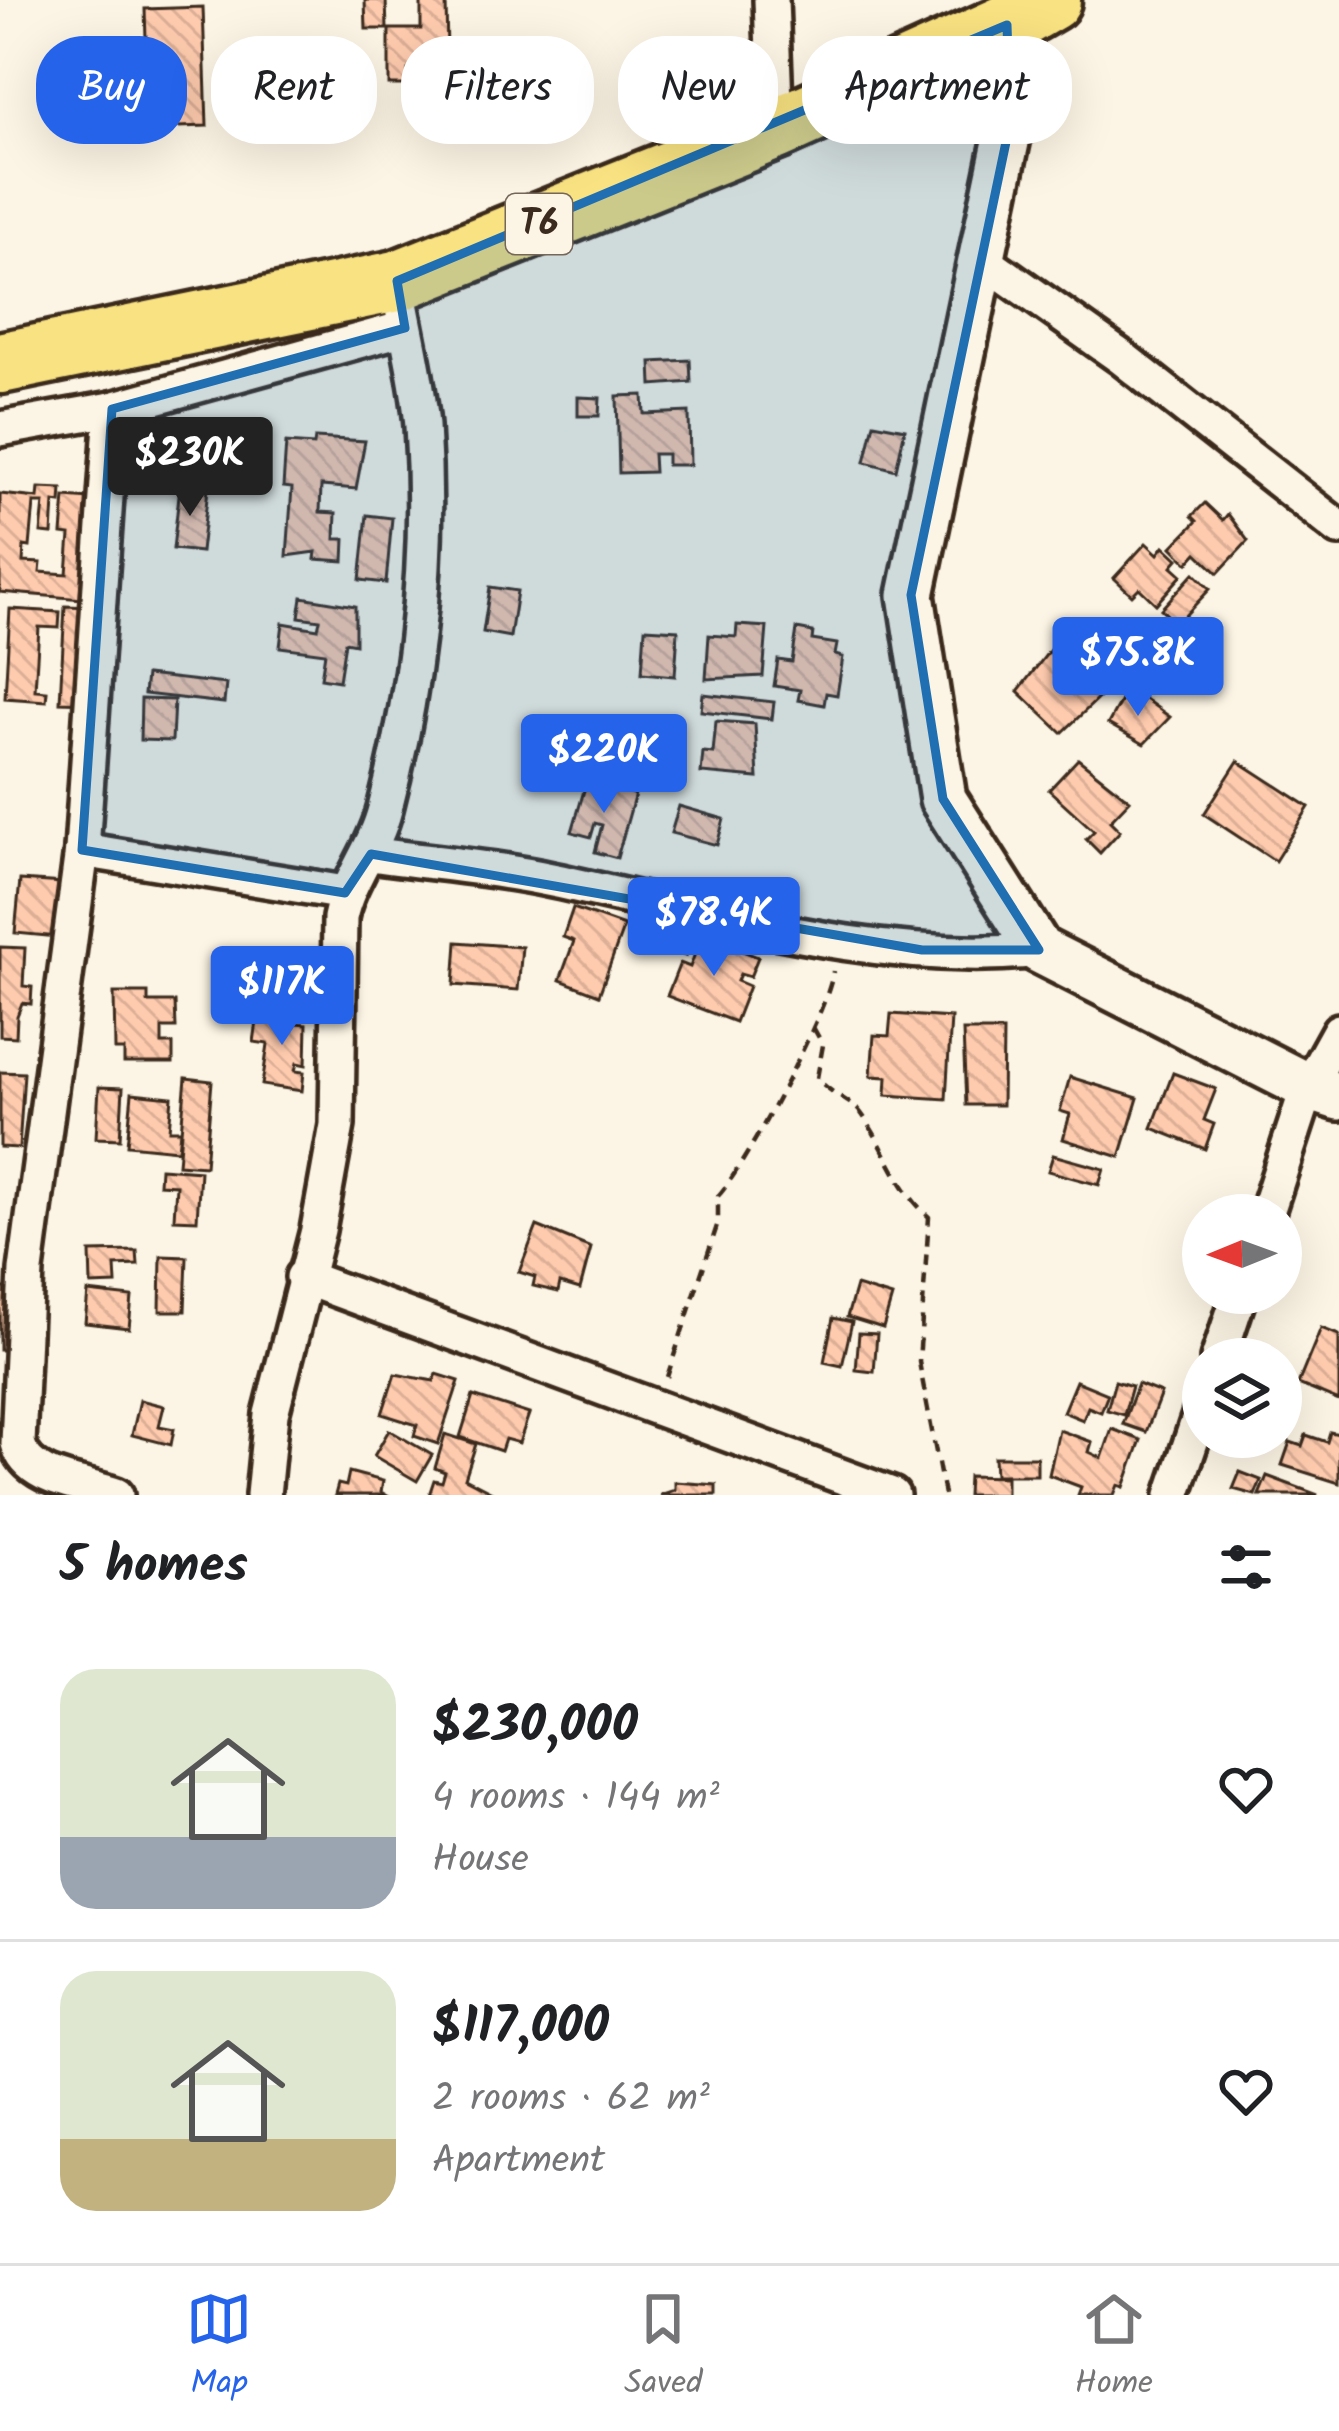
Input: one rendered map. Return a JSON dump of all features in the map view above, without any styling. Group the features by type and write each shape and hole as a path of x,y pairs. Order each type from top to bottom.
{"highway":[{"name":"T6","path":"778,128 1028,13"},
{"name":"T6","path":"0,363 401,304 744,144"}],"street":[{"path":"771,0 772,36"},
{"path":"1028,13 1010,123 911,595 943,799 1039,950 1324,1092"},
{"path":"981,259 1121,357 1339,527"},
{"path":"0,429 112,409 401,304 422,424 422,603 414,684 371,854 345,893 336,989 337,1125 318,1230 272,1414 262,1495"},
{"path":"112,409 82,850 13,1269 22,1460 35,1470 116,1495"},
{"path":"82,850 345,893"},
{"path":"371,854 546,878 754,925 922,950 994,955 1039,950"},
{"path":"1276,1194 1324,1092 1339,1031"},
{"path":"303,1277 892,1495"},
{"path":"1174,1495 1186,1458"}],"path":[{"path":"657,1405 718,1223 718,1196 742,1172 755,1132 813,1027 833,979 833,937"},
{"path":"813,1027 823,1045 818,1078 834,1098 858,1108 904,1194 929,1217 919,1362 944,1495"}],"highlighted area":[{"path":"1007,25 1010,123 911,595 943,799 1039,950 922,950 371,854 345,893 82,850 112,409 405,328 397,281"}],"building":[{"path":"365,0 386,0 387,29 366,29"},
{"path":"421,0 446,0 447,36 401,36 401,85 389,85 389,29 421,29"},
{"path":"203,7 207,126 187,127 187,36 146,36 145,9"},
{"path":"690,360 691,382 652,385 651,362"},
{"path":"643,395 644,414 689,412 690,465 667,465 667,454 653,454 654,472 619,473 617,396"},
{"path":"578,397 600,398 599,416 578,416"},
{"path":"874,423 905,429 896,470 865,462"},
{"path":"315,438 365,441 356,489 321,486 320,512 336,513 335,539 345,539 344,561 315,559 316,552 287,556 292,488 283,487 286,443 314,445"},
{"path":"180,486 208,489 201,552 173,549"},
{"path":"39,488 62,489 61,503 54,502 52,534 41,533 44,503 34,503 30,547 24,546 23,562 41,563 40,572 67,574 70,535 62,534 65,497 103,500 94,600 0,592 0,494 38,498"},
{"path":"1205,503 1223,520 1228,514 1248,541 1218,573 1197,553 1188,563 1172,547 1197,521 1192,516"},
{"path":"367,515 392,518 386,583 360,580"},
{"path":"1146,543 1158,554 1164,546 1178,559 1172,566 1182,575 1156,604 1139,588 1132,595 1114,578"},
{"path":"1194,573 1210,589 1177,624 1161,609"},
{"path":"490,587 517,591 510,637 483,632"},
{"path":"302,597 355,606 355,644 345,642 339,681 321,678 325,653 280,647 283,623 318,629 320,620 299,617"},
{"path":"65,606 92,607 87,703 60,702"},
{"path":"10,609 60,612 59,628 39,627 35,690 47,691 46,701 5,698"},
{"path":"737,625 767,627 763,676 706,679 709,635 736,637"},
{"path":"645,628 678,630 675,676 642,673"},
{"path":"797,629 813,632 812,640 837,644 835,655 843,657 837,695 826,693 824,705 798,700 800,690 774,686 778,660 792,662"},
{"path":"1056,642 1105,692 1062,733 1018,691"},
{"path":"146,675 226,684 224,703 144,694"},
{"path":"1125,693 1138,703 1142,697 1170,717 1144,744 1108,724"},
{"path":"703,694 774,702 772,719 701,711"},
{"path":"141,699 174,700 172,741 140,740"},
{"path":"716,721 755,724 758,778 701,773 703,752 713,753"},
{"path":"1078,759 1130,800 1110,821 1120,831 1100,853 1086,839 1094,831 1049,790"},
{"path":"1238,761 1309,807 1275,861 1204,814"},
{"path":"587,780 635,794 617,858 595,852 602,825 595,823 591,837 572,832"},
{"path":"679,806 724,819 717,845 671,833"},
{"path":"20,880 63,883 59,937 15,933"},
{"path":"573,908 624,926 599,995 560,980 574,941 563,937"},
{"path":"675,922 695,930 685,956 665,948"},
{"path":"702,935 758,957 750,977 740,974 737,981 749,986 735,1022 667,996 680,963 690,967"},
{"path":"457,942 522,947 518,990 454,985"},
{"path":"0,947 25,948 23,986 32,987 31,1004 22,1003 17,1016 16,1037 0,1036"},
{"path":"114,993 148,993 148,1002 175,1002 176,1028 162,1028 162,1044 173,1044 173,1063 124,1063 124,1050 115,1050"},
{"path":"259,1008 297,1013 295,1023 307,1024 306,1065 297,1063 295,1071 304,1072 302,1091 262,1085 268,1044 254,1042"},
{"path":"891,1014 951,1018 946,1099 886,1095 887,1077 871,1076 874,1035 889,1036"},
{"path":"963,1031 1003,1031 1002,1105 966,1105"},
{"path":"0,1072 24,1073 19,1148 0,1147"},
{"path":"1173,1073 1216,1089 1204,1120 1214,1124 1205,1149 1152,1128"},
{"path":"1070,1077 1138,1098 1120,1157 1063,1139 1070,1114 1060,1111"},
{"path":"186,1078 212,1081 205,1166 178,1164"},
{"path":"99,1087 123,1088 120,1139 96,1138"},
{"path":"132,1093 172,1097 169,1130 180,1130 178,1150 127,1145"},
{"path":"1053,1155 1104,1169 1099,1185 1048,1171"},
{"path":"160,1168 200,1171 197,1220 174,1219 176,1185 159,1184"},
{"path":"537,1226 591,1248 580,1289 560,1283 558,1292 533,1286 535,1277 519,1272"},
{"path":"137,1251 138,1265 115,1266 116,1284 91,1285 90,1252"},
{"path":"161,1256 187,1257 185,1311 160,1311"},
{"path":"856,1286 892,1297 883,1328 847,1317"},
{"path":"0,1288 15,1288 13,1350 0,1350"},
{"path":"88,1292 132,1297 129,1328 85,1323"},
{"path":"833,1318 852,1322 842,1366 824,1362"},
{"path":"1321,1328 1339,1335 1339,1401 1302,1386"},
{"path":"859,1333 877,1334 874,1372 856,1370"},
{"path":"395,1374 434,1381 437,1374 459,1381 438,1444 414,1436 417,1425 382,1414"},
{"path":"1076,1381 1108,1394 1101,1412 1088,1407 1083,1420 1063,1412"},
{"path":"1115,1381 1132,1386 1124,1415 1107,1410"},
{"path":"1138,1384 1161,1393 1146,1432 1123,1424"},
{"path":"473,1396 529,1414 519,1443 505,1439 501,1451 460,1437"},
{"path":"140,1400 164,1406 159,1426 174,1429 171,1445 132,1435"},
{"path":"1112,1429 1141,1440 1124,1487 1118,1485 1114,1495 1078,1495 1081,1487 1049,1475 1059,1430 1092,1442 1089,1452 1102,1458"},
{"path":"389,1430 432,1455 417,1481 374,1456"},
{"path":"1330,1432 1339,1434 1339,1483 1282,1465 1284,1458 1302,1458 1306,1435 1327,1442"},
{"path":"445,1434 476,1444 465,1478 498,1495 429,1495 434,1480 442,1482 445,1472 435,1468"},
{"path":"994,1457 1037,1457 1037,1475 995,1475"},
{"path":"349,1472 383,1481 381,1492 386,1495 335,1495 338,1484 346,1486"},
{"path":"1240,1472 1261,1480 1255,1495 1233,1489"},
{"path":"968,1476 1006,1477 1006,1495 967,1495"},
{"path":"1267,1476 1318,1495 1259,1495"},
{"path":"675,1482 716,1485 716,1495 660,1495 675,1490"}]}
